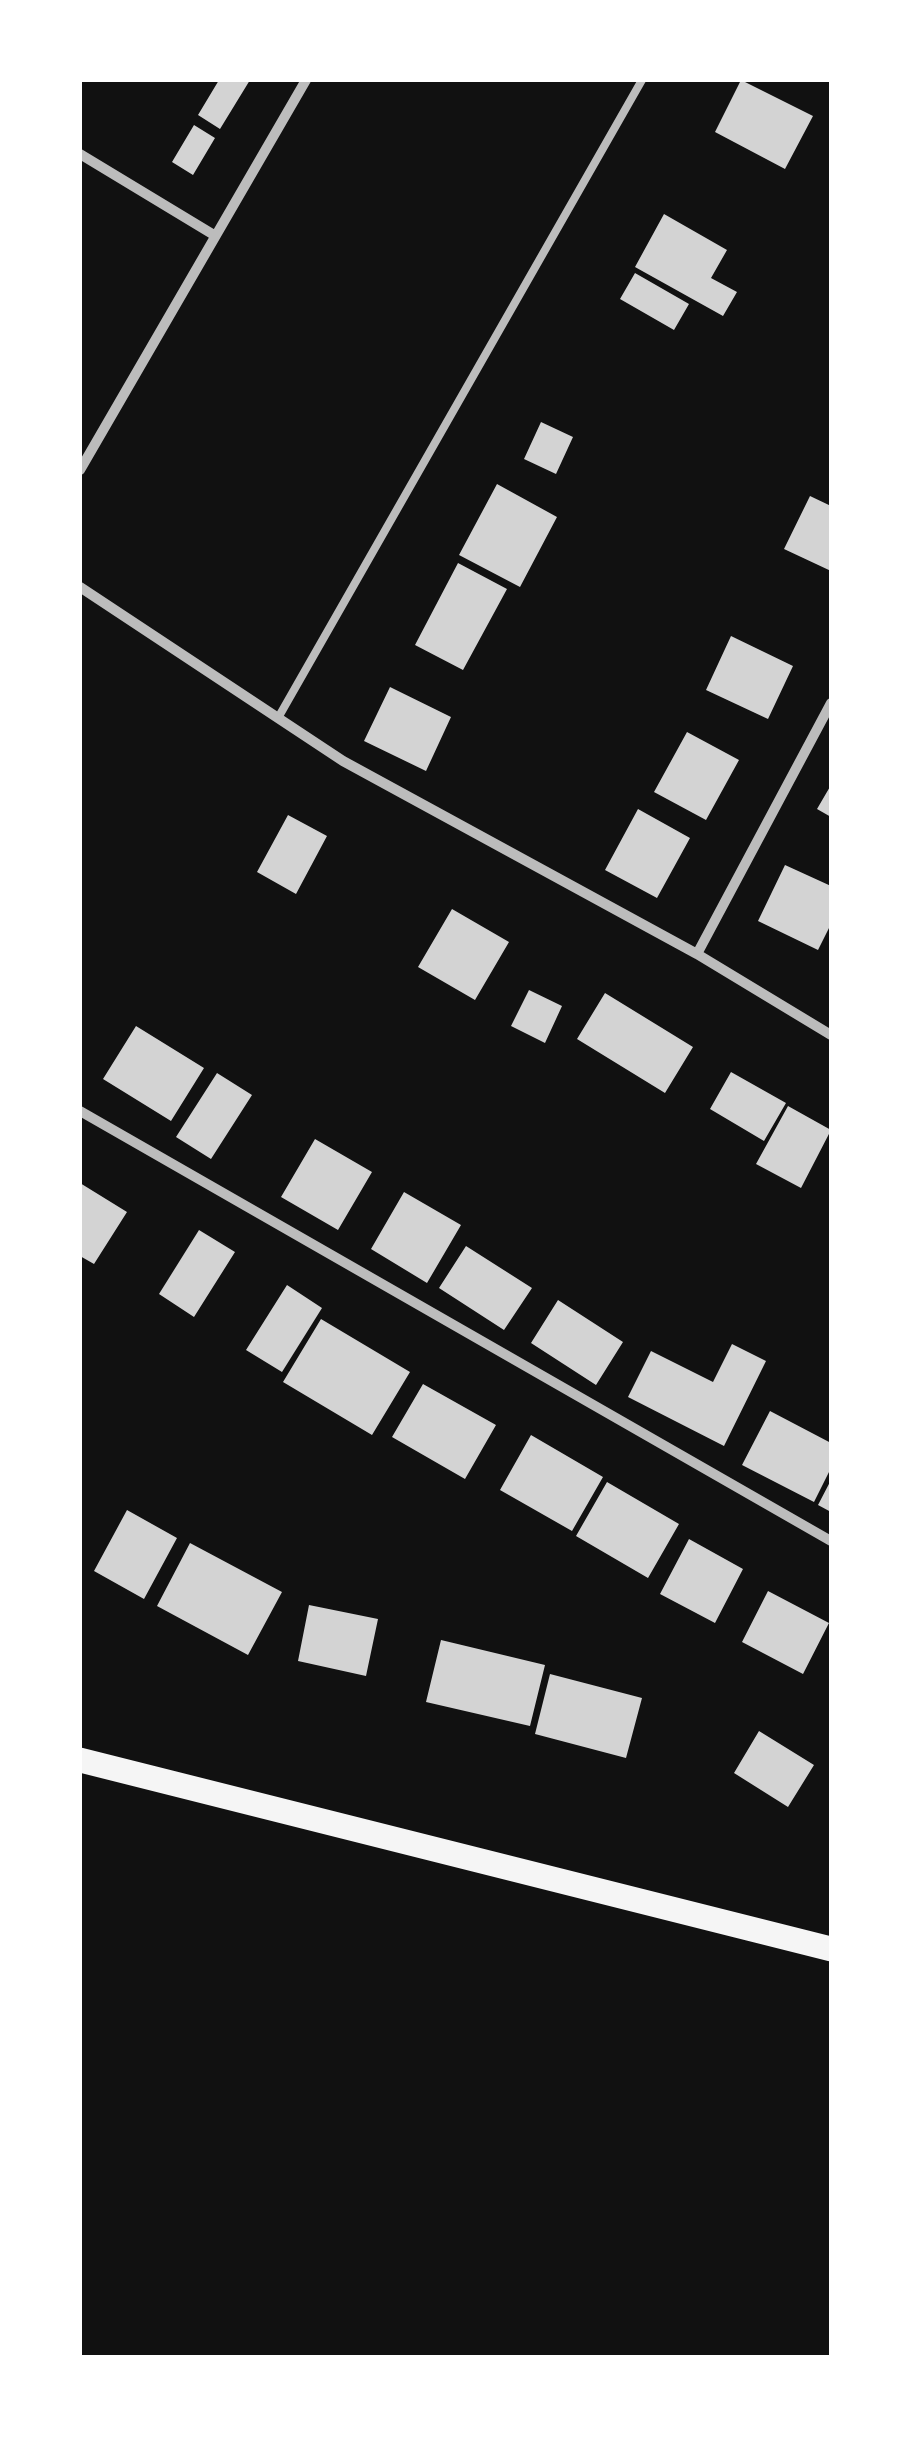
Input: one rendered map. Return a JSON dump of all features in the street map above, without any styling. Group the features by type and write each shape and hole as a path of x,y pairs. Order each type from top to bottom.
{"main road":[{"path":"80,1760 831,1950"}],"street":[{"path":"80,470 306,80"},
{"path":"80,154 214,235"},
{"path":"80,588 343,761 697,954 831,1036"},
{"path":"697,954 831,703"},
{"path":"80,1112 831,1541"}],"lane":[{"path":"278,718 642,80"}],"building":[{"path":"219,80 250,80 220,129 198,115"},
{"path":"741,80 813,116 785,169 715,132"},
{"path":"194,125 215,138 193,175 172,162"},
{"path":"664,214 727,250 711,278 737,292 723,316 635,267"},
{"path":"635,273 689,304 674,330 620,299"},
{"path":"541,422 573,437 556,474 524,459"},
{"path":"497,484 557,517 520,587 459,555"},
{"path":"810,496 831,506 831,571 784,549"},
{"path":"458,563 507,589 463,670 415,645"},
{"path":"731,636 793,666 768,719 706,690"},
{"path":"390,687 451,717 426,771 364,741"},
{"path":"687,732 739,760 706,820 654,792"},
{"path":"831,785 831,817 817,809"},
{"path":"638,809 690,838 657,898 605,870"},
{"path":"288,815 327,836 296,894 257,872"},
{"path":"785,865 831,886 831,924 818,950 758,921"},
{"path":"452,909 509,942 475,1000 418,967"},
{"path":"529,990 562,1006 545,1043 511,1026"},
{"path":"605,993 693,1047 665,1093 577,1039"},
{"path":"136,1026 204,1068 171,1121 103,1079"},
{"path":"731,1072 786,1103 764,1141 710,1109"},
{"path":"217,1073 252,1095 211,1159 176,1137"},
{"path":"788,1106 831,1130 801,1188 756,1164"},
{"path":"315,1139 372,1172 338,1230 281,1197"},
{"path":"80,1183 127,1212 94,1264 80,1256"},
{"path":"404,1192 461,1225 427,1283 371,1249"},
{"path":"199,1230 235,1252 194,1317 159,1294"},
{"path":"466,1246 532,1288 504,1330 439,1288"},
{"path":"287,1285 322,1308 282,1372 246,1350"},
{"path":"558,1300 623,1342 596,1385 531,1343"},
{"path":"321,1319 410,1372 372,1435 283,1382"},
{"path":"732,1344 766,1361 724,1446 628,1397 651,1351 713,1382"},
{"path":"423,1384 496,1425 465,1479 392,1437"},
{"path":"770,1411 831,1443 831,1468 814,1502 742,1465"},
{"path":"531,1435 603,1477 572,1531 500,1490"},
{"path":"831,1480 831,1512 818,1505"},
{"path":"607,1482 679,1524 648,1578 576,1536"},
{"path":"127,1510 177,1538 144,1599 94,1571"},
{"path":"689,1539 743,1569 715,1623 660,1594"},
{"path":"190,1543 282,1592 248,1655 157,1606"},
{"path":"768,1591 829,1623 803,1674 742,1642"},
{"path":"309,1605 378,1619 366,1676 298,1661"},
{"path":"441,1640 545,1665 530,1726 426,1702"},
{"path":"550,1674 642,1698 626,1758 535,1734"},
{"path":"759,1731 814,1765 788,1807 734,1773"}]}
